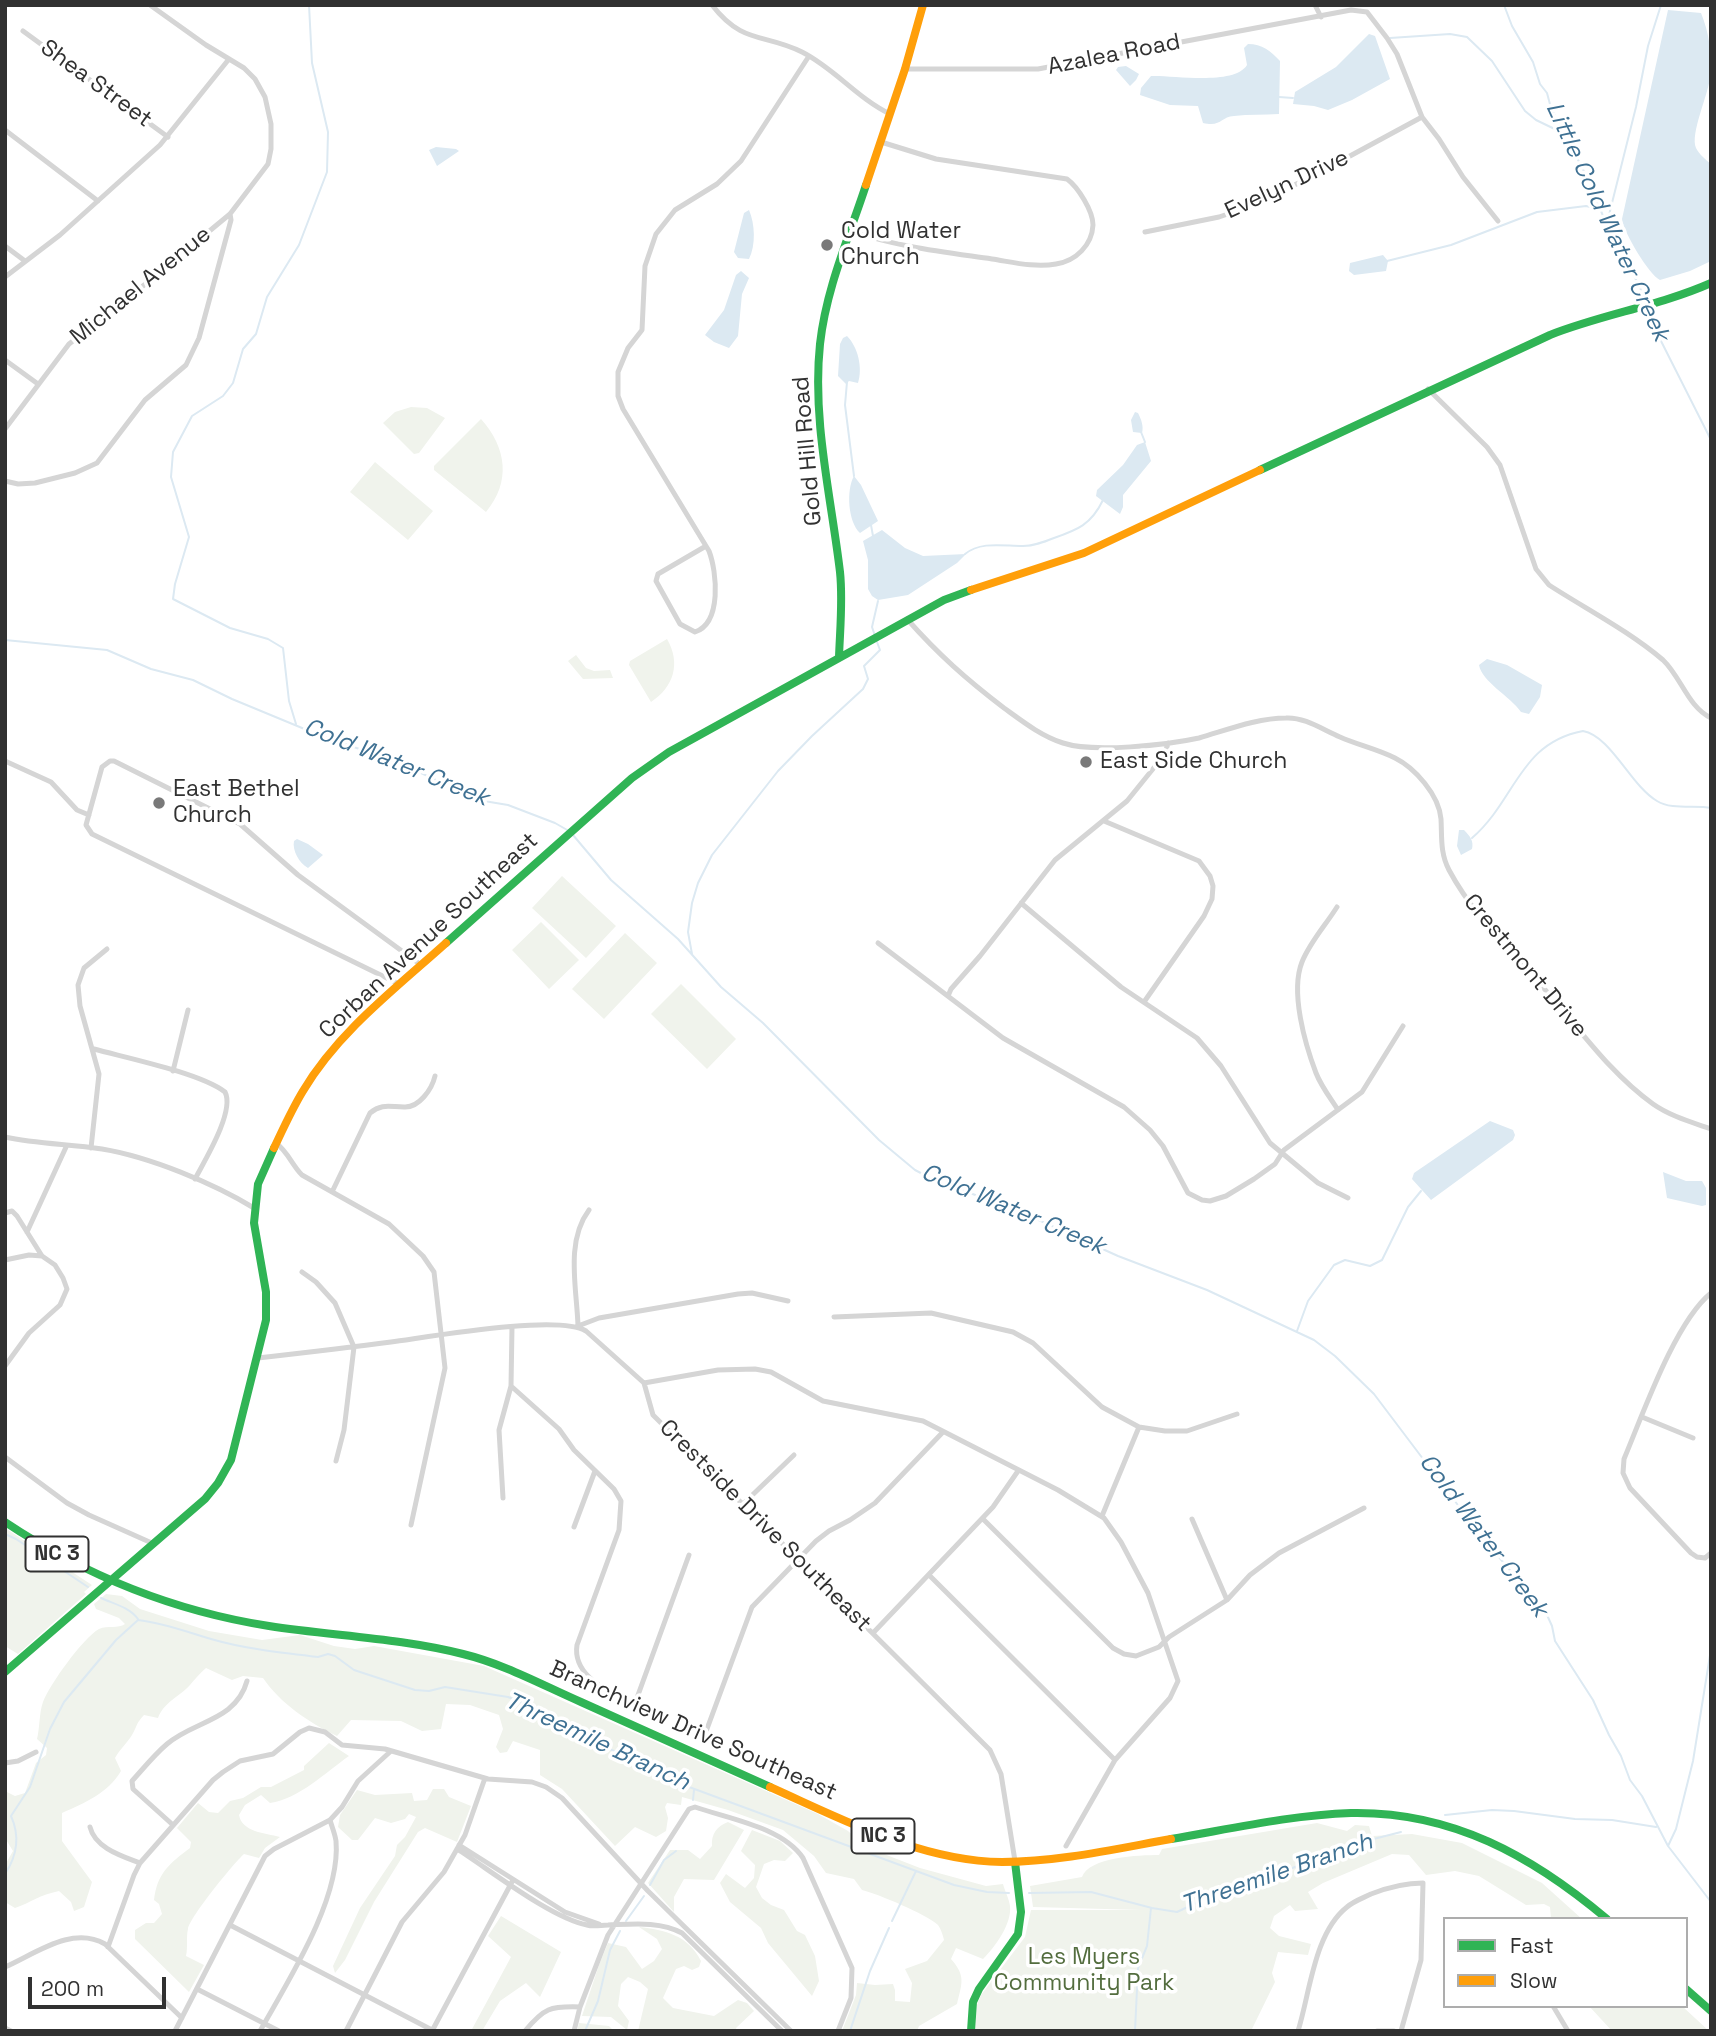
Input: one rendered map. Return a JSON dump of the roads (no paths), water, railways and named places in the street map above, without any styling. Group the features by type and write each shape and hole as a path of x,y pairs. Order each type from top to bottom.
{"main road":[{"name":"Gold Hill Road","path":"839,657 841,573 821,436 819,367 827,303 905,69 923,5"},
{"name":"Corban Avenue Southeast","path":"5,1672 205,1499 223,1475 235,1446 266,1320 267,1302 255,1232 254,1208 258,1184 275,1143 299,1097 327,1058 370,1011 632,778 669,752 906,619 961,592 1050,566 1084,552 1429,389 1572,326 1613,313 1663,302 1711,284"},
{"name":"Branchview Drive Southeast","path":"5,1522 48,1549 112,1581 187,1608 243,1621 427,1646 468,1655 506,1668 866,1830 942,1855 1015,1862 1079,1857 1318,1815 1349,1813 1403,1816 1457,1828 1515,1852 1564,1882 1606,1917"},
{"path":"971,2031 973,2002 979,1989 1018,1934 1021,1912 1015,1862"},
{"path":"1688,1991 1711,2011"}],"street":[{"path":"5,481 35,483 75,473 97,463 145,400 186,365 202,328 231,220 230,214 265,169 272,140 269,109 259,85 249,73 150,5"},
{"path":"712,5 738,31 809,55 890,114"},
{"path":"1315,5 1321,17"},
{"name":"Azalea Road","path":"905,69 1038,69 1355,9 1367,12 1394,48 1422,117"},
{"name":"Shea Street","path":"23,32 168,137"},
{"path":"706,546 658,574 656,581 680,624 695,632 702,630 707,624 714,601 714,563 706,546 623,409 618,396 618,372 628,348 642,330 645,266 656,234 675,210 717,184 741,160 809,55"},
{"path":"5,277 61,234 168,137 229,59"},
{"path":"1422,117 1463,177 1498,221"},
{"name":"Evelyn Drive","path":"1144,232 1219,217 1251,206 1422,117"},
{"path":"5,130 98,201"},
{"path":"850,231 898,245 1038,265 1062,263 1085,249 1089,242 1093,227 1092,217 1075,187 1067,179 936,159 881,142"},
{"name":"Michael Avenue","path":"5,429 69,344 230,214"},
{"path":"5,246 25,261"},
{"path":"5,360 38,384"},
{"path":"1429,389 1487,447 1500,465 1536,569 1543,578 1549,585 1664,661 1678,676 1696,707 1711,718"},
{"name":"Crestmont Drive","path":"906,619 948,664 1012,714 1055,740 1085,746 1168,743 1288,717 1310,723 1402,762 1436,800 1441,817 1441,850 1445,862 1487,925 1629,1084 1669,1113 1711,1129"},
{"path":"948,996 1055,860 1123,805 1165,754 1168,743"},
{"path":"5,761 51,782 77,810 89,815"},
{"path":"399,984 96,836 87,828 102,767 110,761 122,764 240,824 319,891 421,965"},
{"path":"1104,821 1199,861 1206,869 1213,886 1212,899 1204,916 1144,1002"},
{"path":"1021,903 1090,963 1189,1032 1209,1050 1264,1135 1281,1155 1318,1183 1348,1198"},
{"path":"1337,908 1309,948 1300,970 1297,988 1316,1073 1338,1111"},
{"path":"878,943 1003,1038 1113,1100 1136,1117 1163,1146 1185,1189 1195,1198 1206,1201 1226,1196 1275,1164 1281,1155 1362,1091 1403,1027"},
{"path":"91,1148 100,1082 94,1049 80,1006 78,981 84,968 107,949"},
{"path":"173,1071 188,1010"},
{"path":"94,1049 173,1071 217,1086 225,1092 228,1098 225,1116 195,1179"},
{"path":"332,1192 370,1113 383,1105 406,1108 413,1106 433,1087 435,1076"},
{"path":"5,1137 91,1148 135,1157 226,1192 254,1208"},
{"path":"275,1143 285,1150 302,1175 389,1224 430,1264 437,1285 445,1368 411,1525"},
{"path":"27,1232 67,1145"},
{"path":"589,1210 582,1219 575,1249 578,1326 644,1383 718,1370 755,1369 780,1376 823,1401 915,1419 1058,1490 1102,1516 1121,1542 1140,1576 1178,1677 1177,1686 1170,1698 1115,1760 1066,1846"},
{"path":"5,1213 12,1211 42,1256 55,1265 64,1278 67,1289 60,1305 29,1334 5,1366"},
{"path":"5,1260 29,1255 42,1256"},
{"path":"302,1272 316,1282 335,1303 354,1347 344,1430 336,1461"},
{"path":"258,1358 512,1327 578,1326 599,1318 738,1294 752,1293 788,1301"},
{"path":"1711,1293 1699,1303 1682,1327 1624,1459 1624,1477 1630,1488 1697,1557 1705,1558 1711,1553"},
{"path":"834,1317 931,1313 1013,1332 1033,1343 1102,1407 1139,1427 1187,1431 1237,1414"},
{"path":"503,1498 499,1430 510,1386 512,1327"},
{"name":"Crestside Drive Southeast","path":"644,1383 653,1415 972,1731 995,1758 1002,1774 1015,1862"},
{"path":"510,1386 559,1429 574,1450 618,1495 622,1508 619,1530 577,1645 577,1658 580,1668 587,1676 634,1706 689,1555"},
{"path":"1642,1417 1693,1438"},
{"path":"1102,1516 1139,1427"},
{"path":"704,1737 747,1614 829,1531 875,1503 943,1432"},
{"path":"743,1504 794,1455"},
{"path":"5,1457 66,1503 154,1544"},
{"path":"574,1527 595,1471"},
{"path":"873,1633 982,1518 1006,1491 1018,1471"},
{"path":"982,1518 1118,1651 1130,1656 1141,1655 1158,1647 1227,1600 1250,1575 1279,1553 1364,1508"},
{"path":"1192,1519 1227,1600"},
{"path":"929,1575 1115,1760"},
{"path":"173,1825 133,1788 132,1781 168,1743 223,1714 240,1697 247,1681"},
{"path":"108,1947 140,1863 223,1772 240,1761 273,1754 306,1729 317,1729 325,1731 342,1745 370,1746 485,1778 532,1782 555,1792 641,1884 791,2031"},
{"path":"175,2031 265,1856 330,1820 342,1807 358,1781 391,1751"},
{"path":"5,1763 18,1761 36,1752"},
{"path":"346,2031 402,1922 430,1889 458,1847 485,1778"},
{"path":"574,2031 601,1949 614,1924 691,1807 776,1834 793,1846 803,1858 852,1968 851,1998 838,2031"},
{"path":"260,2031 324,1905 334,1872 336,1841 330,1820"},
{"path":"90,1828 90,1832 104,1847 140,1863"},
{"path":"458,1847 512,1882 572,1915 602,1925 661,1925 682,1933 782,2031"},
{"path":"230,1925 433,2031 512,1882"},
{"path":"1298,2031 1319,1948 1341,1913 1350,1905 1384,1889 1423,1882 1421,1960 1401,2031"},
{"path":"5,1967 69,1938 94,1939 108,1947 182,2018"},
{"path":"197,1989 279,2031"},
{"path":"525,2031 535,2017 546,2010 580,2007"},
{"path":"1554,2008 1568,2031"},
{"path":"5,2028 11,2031"},
{"path":"1377,2031 1394,2031"}],"waterway":[{"path":"296,724 289,701 283,648 268,639 230,628 173,599 189,537 171,477 173,452 192,416 223,396 233,383 243,349 256,334 267,297 299,245 327,172 328,132 312,63 309,5"},
{"name":"Little Cold Water Creek","path":"1504,5 1512,26 1533,62 1551,108 1588,179 1610,233 1646,303"},
{"path":"1607,223 1648,46 1661,5"},
{"path":"1390,38 1450,34 1467,37 1492,61 1525,111 1536,120 1565,134"},
{"path":"1279,97 1293,98"},
{"path":"1387,261 1451,245 1537,212 1586,206 1599,209"},
{"name":"Little Cold Water Creek","path":"1648,308 1661,341 1711,440"},
{"path":"847,382 845,405 854,476"},
{"path":"1141,432 1145,442"},
{"path":"965,554 985,546 1035,545 1070,532 1088,521 1103,500"},
{"path":"871,525 873,536"},
{"path":"875,636 872,627 878,601"},
{"name":"Cold Water Creek","path":"5,640 107,650 151,669 193,680 319,735 400,763 478,800 508,805 569,831"},
{"path":"692,954 688,932 692,903 698,883 712,855 778,771 863,689 868,679 864,666 880,650 877,642"},
{"path":"1472,838 1487,823 1531,760 1562,737 1583,731 1603,742 1638,784 1657,801 1676,806 1711,808"},
{"name":"Cold Water Creek","path":"573,835 611,880 678,939 721,987 763,1023 879,1140 915,1170 936,1181 1012,1208 1118,1256 1207,1290 1314,1340 1335,1356 1374,1394 1479,1533 1547,1615 1555,1641 1593,1700 1630,1780 1642,1796 1668,1846 1711,1902"},
{"path":"1297,1331 1308,1301 1334,1265 1345,1260 1370,1266 1382,1260 1408,1207 1421,1191"},
{"name":"Threemile Branch","path":"5,1534 88,1587"},
{"path":"101,1598 126,1609 138,1619"},
{"name":"Threemile Branch","path":"138,1620 251,1648 318,1657 328,1654 354,1670 415,1690 429,1691 445,1687 508,1697 542,1711 567,1728 681,1784 954,1885 987,1892 1009,1893"},
{"path":"5,1874 16,1846 16,1831 11,1816 30,1787 50,1729 64,1702 116,1640 138,1620"},
{"path":"1668,1846 1676,1829 1693,1761 1711,1649"},
{"path":"693,1800 694,1790"},
{"name":"Threemile Branch","path":"1445,1815 1492,1810 1514,1811 1656,1827"},
{"name":"Threemile Branch","path":"1029,1893 1091,1892 1177,1912 1213,1895 1253,1883 1358,1843 1401,1832"},
{"path":"650,1885 664,1860 676,1851"},
{"path":"892,1921 916,1871"},
{"path":"626,1921 644,1896"},
{"path":"1135,2031 1138,1968 1147,1946 1151,1908"},
{"path":"850,2031 870,1971 889,1928"},
{"path":"585,2031 598,2001 610,1950 620,1931"}],"place":[{"name":"Cold Water Church","path":"827,245"},
{"name":"East Side Church","path":"1086,762"},
{"name":"East Bethel Church","path":"159,803"}],"park label":[{"name":"Les Myers Community Park","path":"1084,1971"}]}
